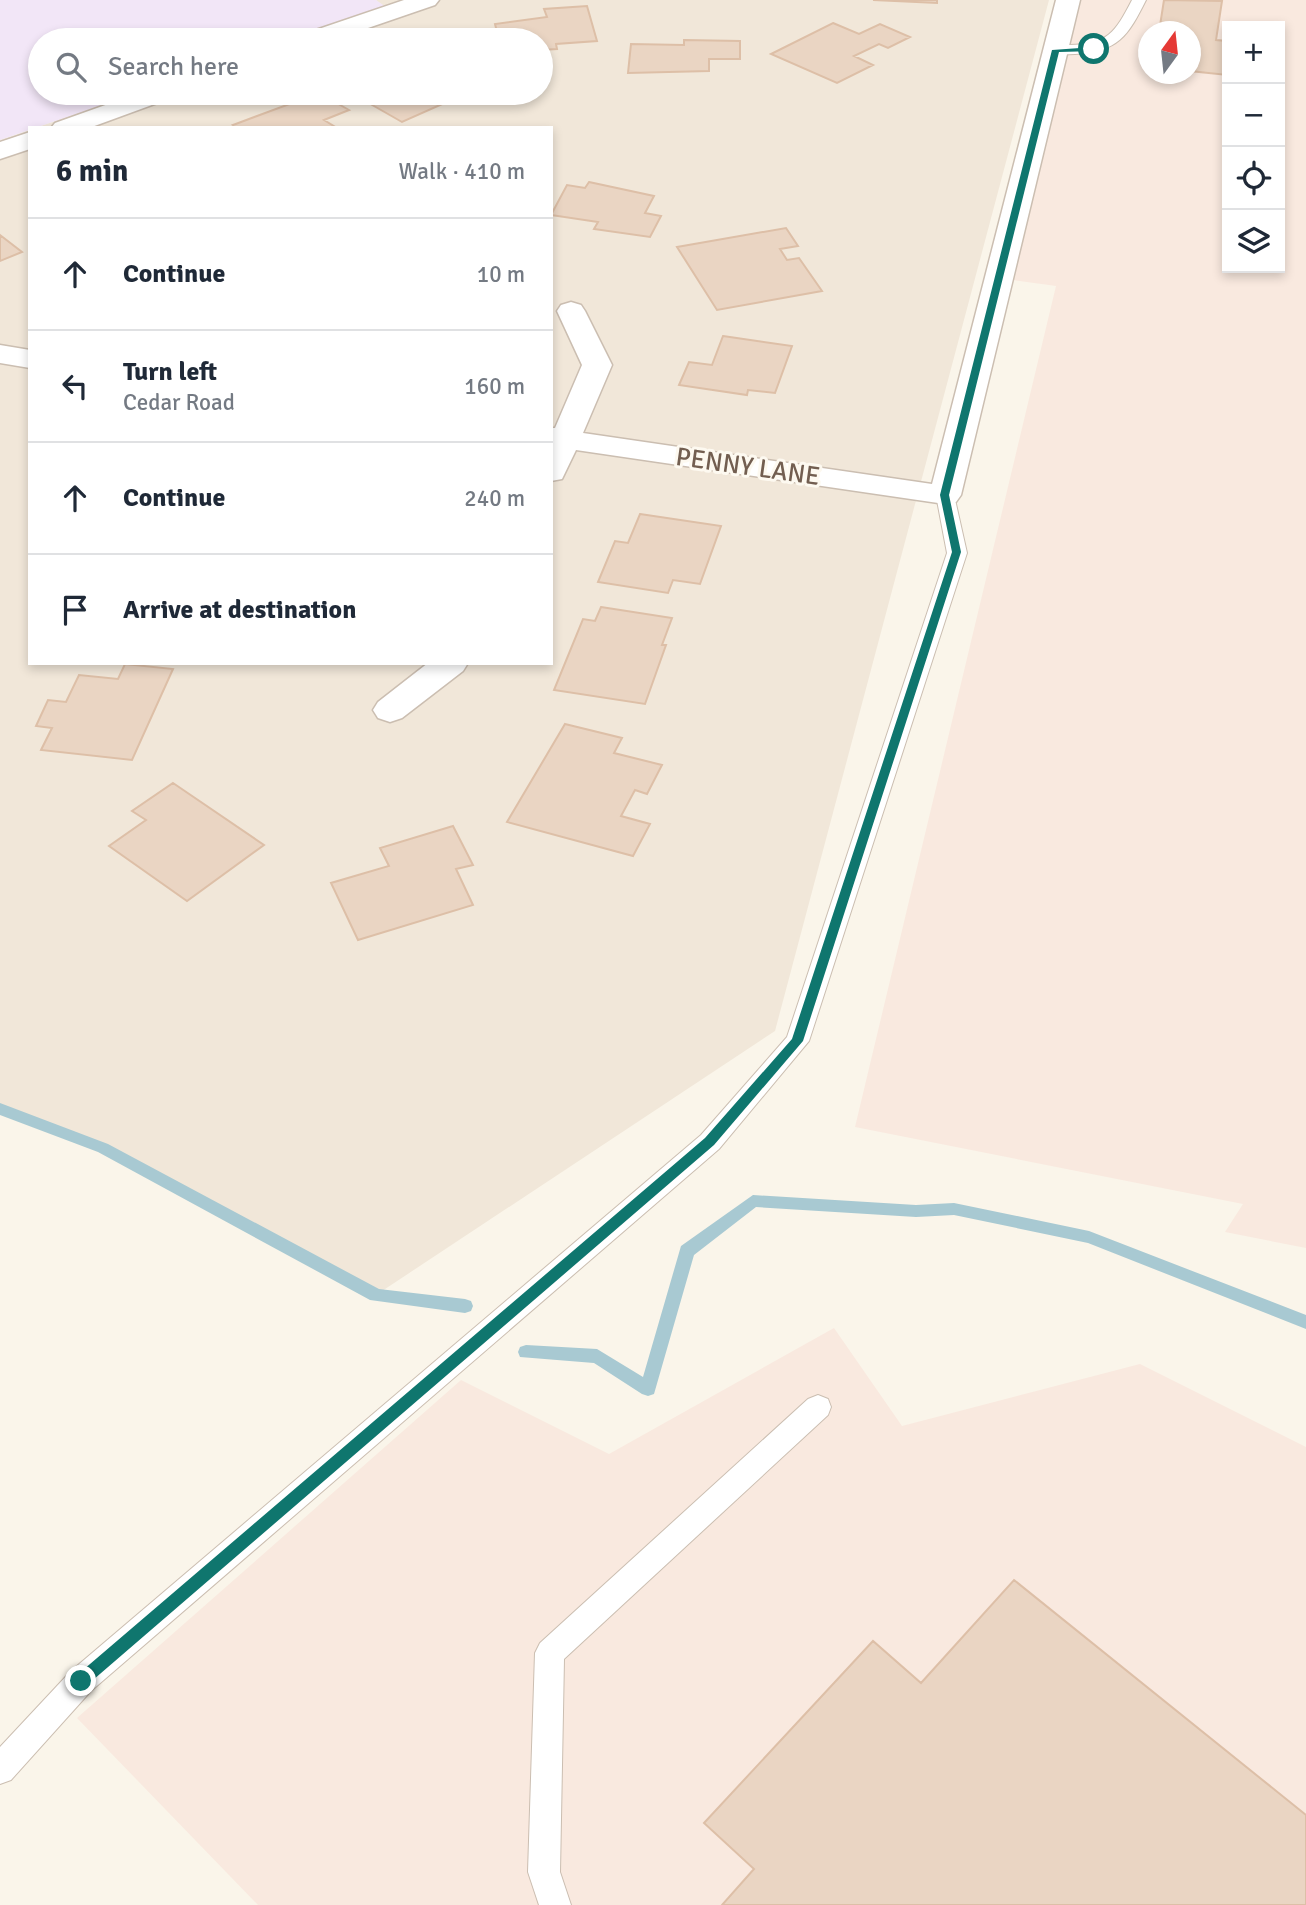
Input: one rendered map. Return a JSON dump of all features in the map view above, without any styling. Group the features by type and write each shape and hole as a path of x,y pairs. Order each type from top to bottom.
{"street":[{"path":"945,495 1068,0"},
{"path":"342,28 410,2"},
{"path":"70,126 128,105"},
{"path":"0,150 28,141"},
{"path":"553,464 559,438 597,365 571,311"},
{"path":"0,354 28,359"},
{"name":"PENNY LANE","path":"559,438 945,495"},
{"path":"390,709 448,665"}],"lane":[{"path":"1055,50 1094,49 1106,45 1123,32 1139,0"},
{"path":"0,1769 81,1681 710,1142 797,1041 957,552 945,495"},
{"path":"555,1905 544,1872 550,1653 818,1407"}],"shaded area":[{"path":"0,0 376,0 386,7 325,28 28,28 28,105 102,105 41,126 28,126 28,130 0,140"},
{"path":"376,0 1049,0 775,1031 376,1295 103,1148 0,1109 0,140 28,131 28,665 553,665 553,126 41,126 102,105 553,105 553,28 326,28 385,8"},
{"path":"1076,0 1306,0 1306,1248 1225,1232 1243,1204 855,1127 1056,286 1006,279"},
{"path":"834,1328 902,1426 1140,1364 1306,1447 1306,1905 258,1905 77,1718 461,1380 609,1454"}],"building":[{"path":"873,0 937,0 937,3"},
{"path":"1164,0 1222,1 1216,40 1222,41 1222,74 1201,72 1201,21 1161,21"},
{"path":"587,6 597,41 556,44 557,49 553,49 553,28 496,28 495,24 547,17 544,9"},
{"path":"833,23 859,34 880,24 910,37 888,48 879,44 854,56 873,65 837,83 771,54"},
{"path":"684,40 740,41 740,59 709,59 709,71 628,73 631,44 684,45"},
{"path":"287,105 340,105 349,110 324,120 334,126 233,125"},
{"path":"372,105 440,105 402,122"},
{"path":"589,182 654,196 645,213 661,216 650,237 594,229 598,222 553,215 567,185 585,188"},
{"path":"786,228 798,246 780,249 787,260 799,258 822,291 717,310 677,247"},
{"path":"0,235 22,252 0,261"},
{"path":"723,336 792,346 775,393 748,390 747,395 679,385 689,362 712,365"},
{"path":"640,514 721,526 700,584 673,580 668,593 598,582 615,541 628,543"},
{"path":"601,607 672,618 662,645 666,645 645,704 554,690 583,619 595,621"},
{"path":"125,665 173,669 132,760 41,750 52,728 36,726 48,700 66,702 79,675 118,679"},
{"path":"565,724 622,738 614,753 662,765 647,794 635,790 621,816 650,824 633,856 507,822"},
{"path":"173,783 264,845 187,901 109,846 146,820 132,811"},
{"path":"453,826 473,865 456,869 473,905 358,940 331,883 389,866 380,848"},
{"path":"1014,1580 1306,1815 1306,1905 722,1905 754,1869 704,1823 873,1641 921,1683"}],"waterway":[{"path":"0,1109 103,1148 376,1295 465,1306"},
{"path":"526,1352 597,1356 648,1389 687,1251 753,1201 916,1211 954,1209 1089,1237 1306,1322"}],"route":[{"path":"81,1681 710,1142 797,1041 957,552 945,495 1055,50 1094,49"}]}
